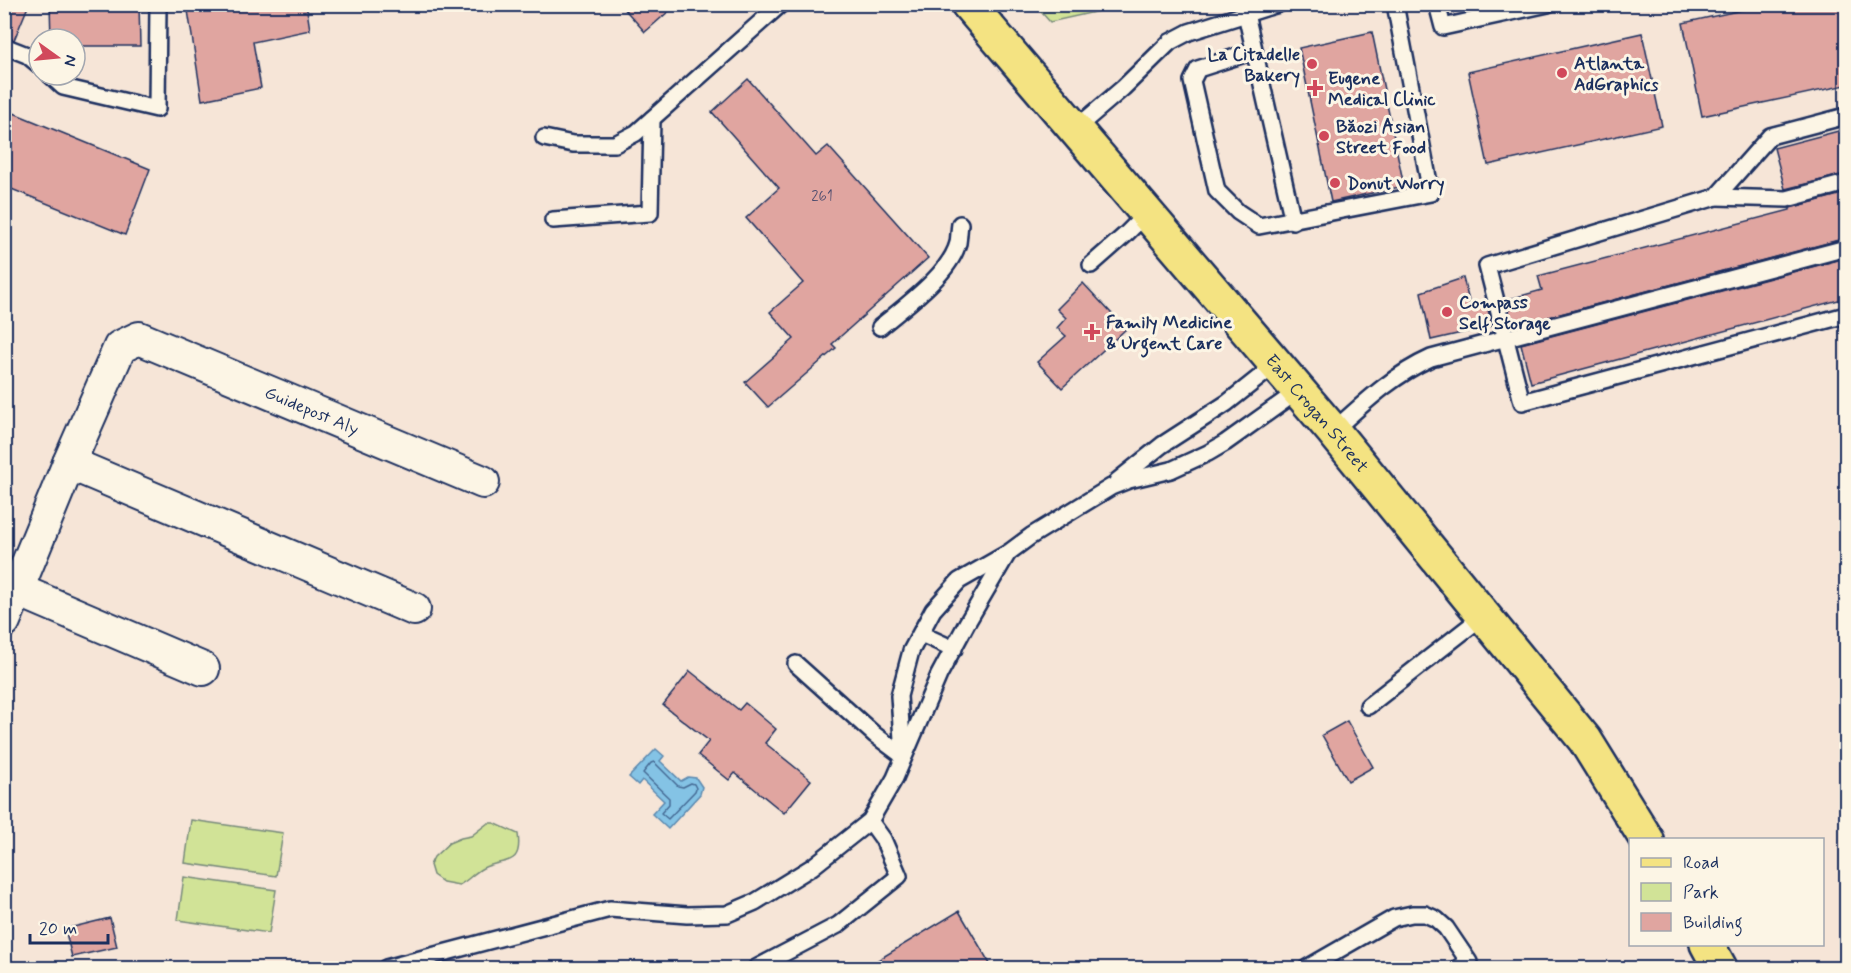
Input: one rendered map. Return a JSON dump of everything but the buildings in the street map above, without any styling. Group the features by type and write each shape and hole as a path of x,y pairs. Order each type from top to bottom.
{"main road":[{"name":"East Crogan Street","path":"968,4 1333,431 1585,740 1646,838"},
{"path":"1708,946 1720,969"}],"street":[{"name":"Guidepost Aly","path":"69,463 120,347 140,338 483,482"},
{"path":"4,621 69,463 414,609"},
{"path":"18,590 203,669"}],"lane":[{"path":"63,87 157,109 158,4"},
{"path":"544,138 573,144 615,144 636,133 781,4"},
{"path":"1074,130 1123,88 1170,42 1189,32 1279,4"},
{"path":"1254,51 1198,69 1192,81 1216,191 1238,212 1259,226 1431,193 1395,4"},
{"path":"1437,4 1443,27 1548,4"},
{"path":"1246,14 1293,221"},
{"path":"4,46 27,55"},
{"path":"1716,198 1770,136 1846,116"},
{"path":"552,220 650,213 652,119"},
{"path":"1846,183 1787,199 1716,198 1486,266 1522,402 1846,315"},
{"path":"1091,264 1146,214"},
{"path":"880,327 916,297 946,267 957,244 960,224"},
{"path":"1333,431 1373,395 1416,365 1431,358 1846,248"},
{"path":"903,756 899,696 911,651 933,610 959,581 1008,553 1031,536 1111,487 1162,445 1227,403 1275,364"},
{"path":"1111,487 1129,480 1171,470 1189,462 1225,443 1298,391"},
{"path":"386,969 610,909 687,915 727,914 755,902 812,867 870,821 895,778 939,675 1008,553"},
{"path":"1368,706 1484,616"},
{"path":"921,634 954,649"},
{"path":"796,664 875,735 903,756"},
{"path":"756,969 838,925 899,876 882,839 870,821"},
{"path":"1307,969 1394,918 1412,914 1425,914 1436,919 1446,928 1467,966"}],"green space":[{"path":"1035,5 1126,5 1050,22"},
{"path":"191,820 283,833 276,876 185,863"},
{"path":"488,823 494,823 518,834 519,845 514,857 483,868 459,885 443,882 433,875 430,865 434,857 449,843 471,836"},
{"path":"184,877 276,890 269,933 178,920"}],"water":[{"path":"656,749 664,756 660,761 681,781 688,777 696,778 702,787 700,794 668,829 652,814 664,801 642,780 638,785 629,777"}],"place":[{"name":"La Citadelle Bakery","path":"1312,64"},
{"name":"Atlanta AdGraphics","path":"1562,73"},
{"name":"Eugene Medical Clinic","path":"1315,88"},
{"name":"Băozi Asian Street Food","path":"1324,136"},
{"name":"Donut Worry","path":"1335,183"},
{"name":"Compass Self Storage","path":"1447,312"},
{"name":"Family Medicine & Urgent Care","path":"1092,332"}]}
